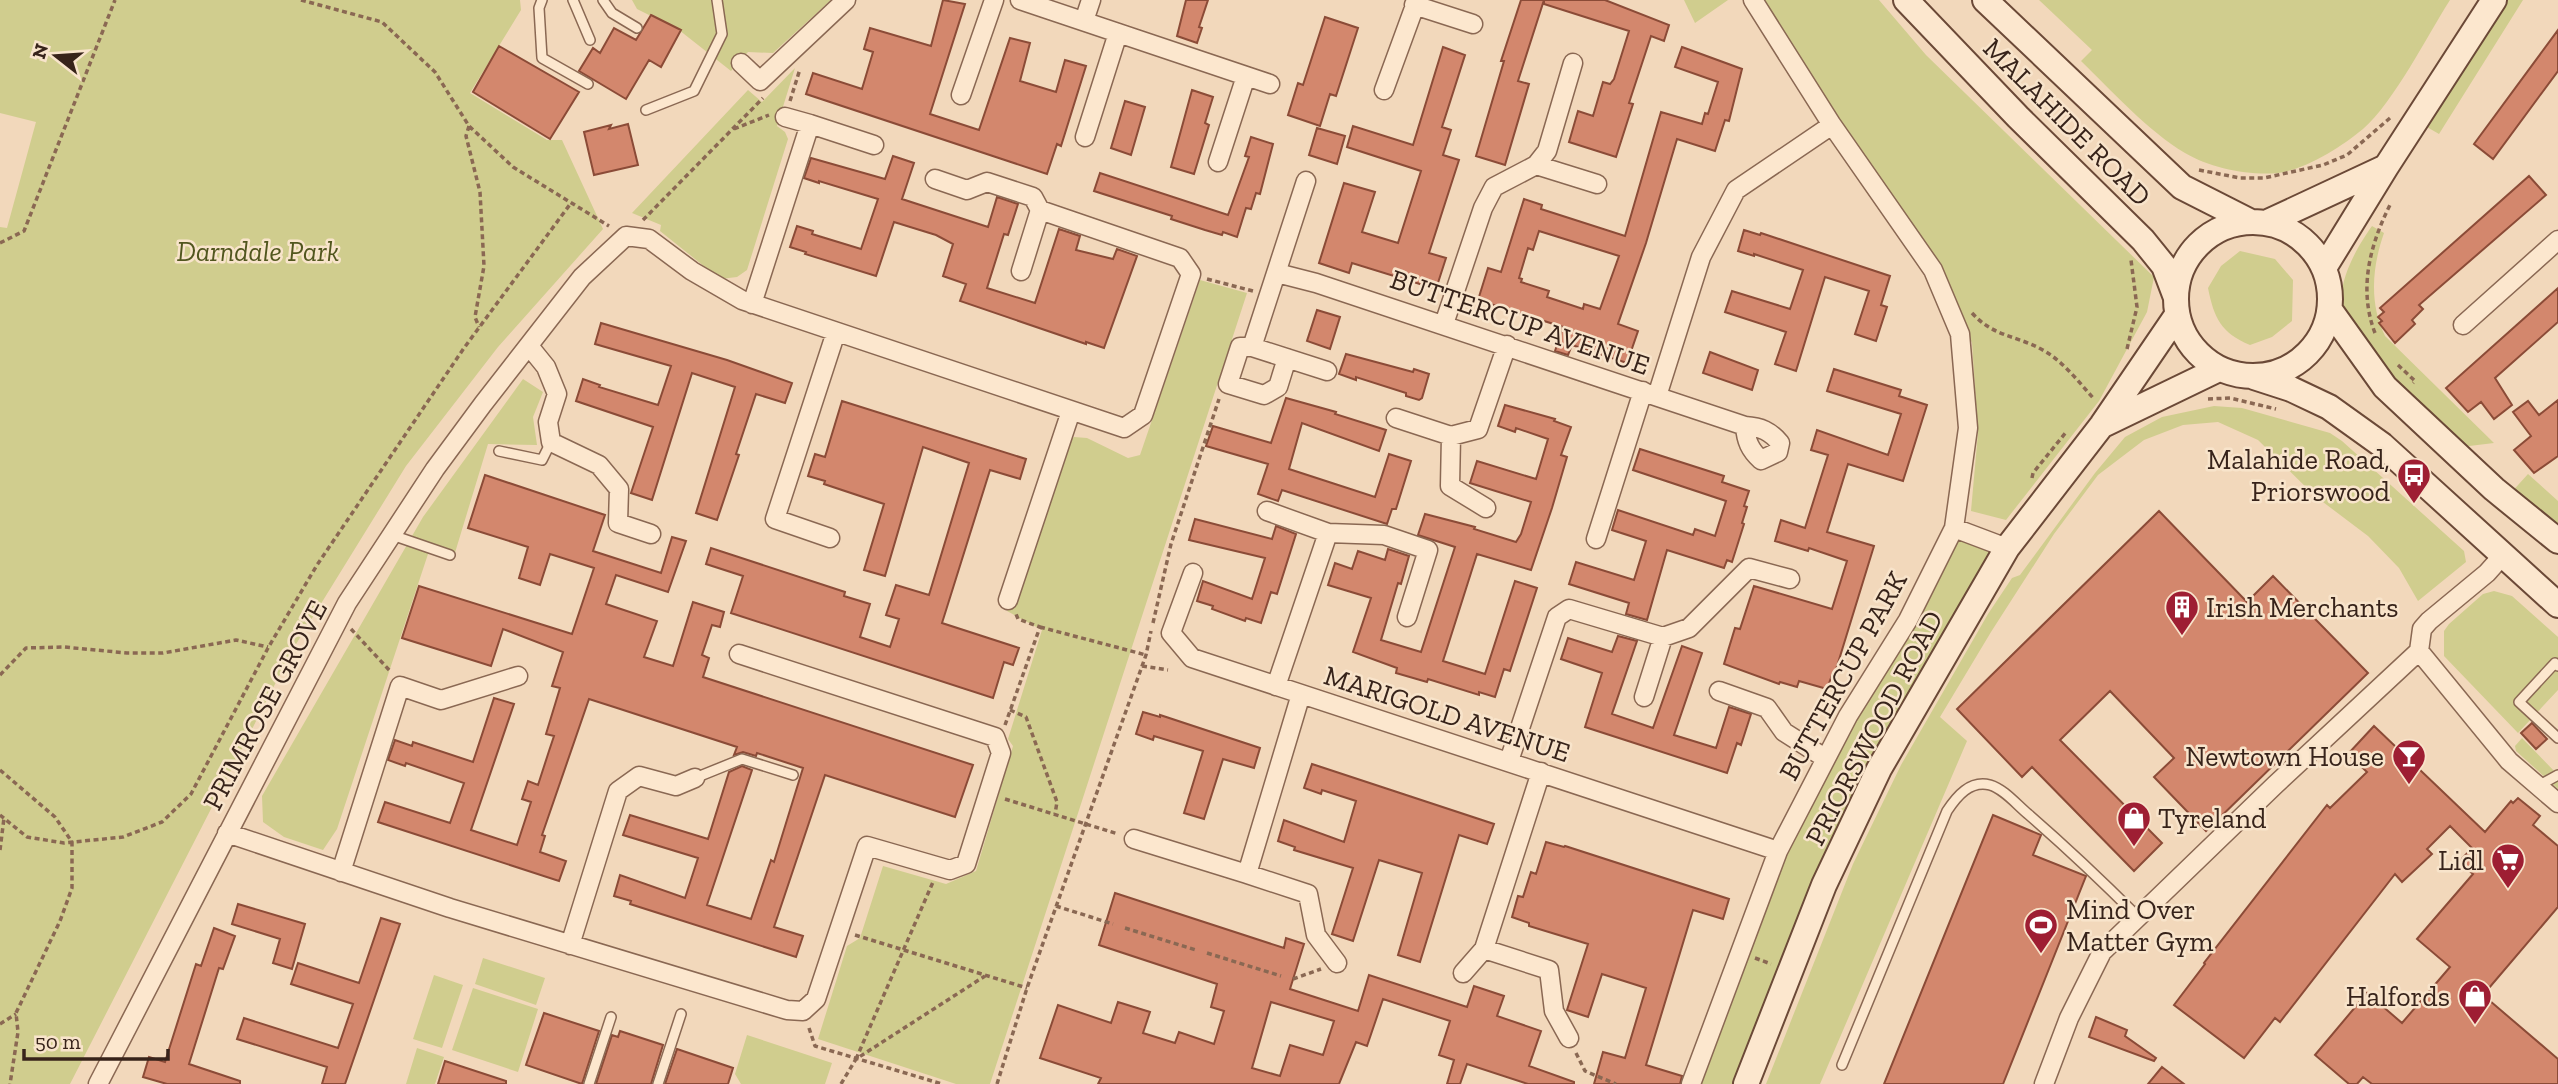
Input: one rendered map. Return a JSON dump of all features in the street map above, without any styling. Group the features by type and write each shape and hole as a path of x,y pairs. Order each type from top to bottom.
{"main road":[{"name":"MALAHIDE ROAD","path":"1906,0 2018,117 2143,240 2164,266 2176,305"},
{"name":"MALAHIDE ROAD","path":"1984,0 2182,187 2258,221"},
{"path":"2324,268 2494,0"},
{"path":"2386,167 2258,221 2225,226 2197,244 2183,263 2176,305 2183,333 2193,349 2219,369 2291,389 2329,407 2371,437 2558,605"},
{"path":"2252,376 2283,370 2300,361 2318,341 2330,310 2329,285 2324,268 2309,245 2288,229 2258,221"},
{"name":"PRIORSWOOD ROAD","path":"1745,1084 1824,885 1879,769 2007,548 2102,425 2176,305"},
{"path":"2330,310 2385,387 2494,489 2558,541"},
{"name":"PRIORSWOOD ROAD","path":"2102,425 2219,369"}],"street":[{"path":"741,63 760,81 846,0"},
{"path":"961,95 994,0"},
{"path":"1020,0 1270,83"},
{"path":"1084,21 1091,0"},
{"name":"BUTTERCUP PARK","path":"1691,1084 1778,851 1825,758 1908,620 1954,528 1968,428 1960,334 1933,270 1832,124 1754,0"},
{"path":"1384,90 1415,3 1473,24"},
{"path":"1085,137 1118,33"},
{"path":"1444,324 1483,208 1494,187 1536,165 1547,151 1573,63"},
{"path":"1217,162 1246,76"},
{"path":"786,113 810,124 874,145"},
{"path":"752,304 810,124"},
{"path":"1596,539 1700,257 1736,190 1832,124"},
{"path":"1536,165 1597,184"},
{"path":"626,236 649,239 692,271 752,304 1124,428 1143,415 1191,274 1180,258 1040,209 1033,197 987,181 967,190 935,179"},
{"path":"1252,347 1306,181"},
{"path":"1021,271 1040,209"},
{"name":"PRIMROSE GROVE","path":"626,236 582,277 435,469 340,617 227,832 341,872 570,945 787,1010 803,1011"},
{"path":"2463,325 2558,240"},
{"name":"BUTTERCUP AVENUE","path":"1277,273 1444,324 1745,426"},
{"path":"830,538 775,519 836,332"},
{"path":"1396,418 1451,436 1478,429 1507,345"},
{"path":"529,346 546,367 557,394 548,422 551,442 599,465 620,489 618,523 651,534"},
{"path":"1287,358 1278,387 1264,395 1228,384 1240,347 1252,347 1287,358 1327,371"},
{"path":"1008,600 1071,411"},
{"path":"1451,436 1450,485 1486,508"},
{"path":"1268,511 1328,533 1384,535 1428,550 1407,617"},
{"path":"1954,528 2007,548"},
{"path":"1276,686 1328,533"},
{"path":"2044,1084 2088,977 2102,952 2419,651 2422,629 2429,621 2487,573 2503,555"},
{"path":"1509,761 1557,617 1569,609 1663,637 1689,628 1749,568 1790,579"},
{"name":"MARIGOLD AVENUE","path":"1193,573 1171,633 1192,658 1778,851"},
{"path":"1644,697 1663,637"},
{"path":"2419,651 2510,761 2558,803"},
{"path":"739,654 995,737 1001,753 966,864 950,870 867,846 816,999 803,1011"},
{"path":"341,872 400,686 441,700 518,676"},
{"path":"1719,691 1767,708 1784,732 1825,758"},
{"path":"1247,874 1301,694"},
{"path":"1463,974 1484,948 1541,772"},
{"path":"570,945 618,791 639,776 676,786 695,778"},
{"path":"98,1084 227,832"},
{"path":"1133,839 1308,894 1316,935 1337,963"},
{"path":"1484,948 1549,970 1554,1011 1569,1038"}],"lane":[{"path":"541,0 539,8 542,58 588,84"},
{"path":"573,0 590,40"},
{"path":"603,0 612,13 637,28"},
{"path":"646,110 694,91 722,34 717,0"},
{"path":"499,451 542,460 551,442"},
{"path":"392,535 450,555"},
{"path":"2558,666 2555,663 2519,702 2558,738"},
{"path":"695,778 742,759 793,775"},
{"path":"2537,786 2558,775"},
{"path":"1842,1065 1947,811 1958,795 1973,786 1990,785 2005,794 2077,856 2138,917"},
{"path":"658,1084 681,1014"},
{"path":"589,1084 611,1017"}],"path":[{"path":"0,243 24,231 114,0"},
{"path":"301,0 382,22 435,72 469,126 513,167 626,236 764,97"},
{"path":"786,113 802,63 792,71"},
{"path":"732,129 778,112 783,107 786,113"},
{"path":"2199,170 2264,178 2323,165 2347,155 2390,118"},
{"path":"469,126 466,136 480,192 484,265 475,317 479,328"},
{"path":"2381,342 2374,332 2366,307 2366,285 2379,227 2394,198"},
{"path":"2,816 27,837 72,842 123,837 162,822 191,794 268,648 317,565 479,328 571,203"},
{"path":"2125,352 2137,307 2130,255"},
{"path":"1191,274 1252,291 1259,271 1277,273"},
{"path":"1941,289 1947,286 1982,324 1995,332 2038,347 2054,357 2094,398 2101,391"},
{"path":"2394,362 2415,381 2409,386"},
{"path":"997,1084 1027,988 1146,655 1171,544 1220,394"},
{"path":"2205,400 2230,398 2278,410"},
{"path":"1008,600 1018,619 1146,655"},
{"path":"340,617 385,663 400,686"},
{"path":"995,737 1004,728 1040,627"},
{"path":"0,675 26,648 163,653 236,639 268,648"},
{"path":"1142,666 1168,670"},
{"path":"1010,710 1026,717 1057,802 1055,814"},
{"path":"0,770 55,817 72,842 72,888 60,921 16,1013 0,1024"},
{"path":"988,793 1133,839"},
{"path":"0,850 2,816"},
{"path":"841,1084 856,1059 939,867"},
{"path":"1056,906 1113,924"},
{"path":"1125,928 1196,950"},
{"path":"839,930 1027,988"},
{"path":"1207,953 1281,976"},
{"path":"1740,953 1790,971"},
{"path":"1293,979 1337,963"},
{"path":"856,1059 985,976"},
{"path":"803,1011 814,1046 942,1084"},
{"path":"10,1084 18,1032 16,1013"},
{"path":"1569,1038 1585,1071 1616,1084"}],"green space":[{"name":"Darndale Park","path":"0,0 520,0 521,10 470,93 547,140 562,140 603,229 498,347 406,466 293,649 70,1084 0,1084 0,227 7,228 36,122 0,113"},
{"path":"632,0 831,0 773,53 748,52 731,71 679,30 637,9"},
{"path":"1684,0 1728,0 1695,23"},
{"path":"1757,0 1879,0 1926,55 2154,277 2147,312 2099,401 2006,520 1971,511 1978,433 1972,343 1932,252 1792,62"},
{"path":"2039,0 2450,0 2398,86 2363,129 2312,162 2289,171 2267,174 2230,170 2206,163 2171,144 2131,110 2081,61 2092,50"},
{"path":"2495,0 2523,0 2439,134 2420,123"},
{"path":"795,68 777,126 785,132 788,139 747,270 737,277 720,279 660,231 661,225 632,213 748,90 762,102"},
{"path":"2372,226 2384,233 2375,272 2374,298 2385,336 2494,443 2461,447 2390,379 2358,339 2347,319 2342,290 2351,261"},
{"path":"2240,251 2275,259 2293,280 2292,321 2272,337 2250,345 2232,335 2220,323 2208,288 2221,266"},
{"path":"1200,280 1247,293 990,1084 956,1084 818,1039 847,946 860,938 883,866 946,884 976,871 1013,746 1008,739 1042,630 1007,611 1059,452 1074,437 1087,438 1128,458 1140,455"},
{"path":"523,379 543,392 533,417 537,445 488,444 454,556 429,551 337,829 323,850 284,837 263,822 262,796 423,517"},
{"path":"2214,406 2242,408 2330,433 2464,551 2466,562 2418,601 2399,568 2368,536 2315,496 2258,440 2218,422 2183,425 2144,440 2098,475 2054,534 1940,717 1967,741 1820,1084 1766,1084 1853,864 1901,765 1988,614 2012,578 2020,575 2125,437 2162,417"},
{"path":"2528,474 2558,501 2558,541 2509,495"},
{"path":"1954,528 2007,548 1878,769 1745,1084 1691,1084 1778,851"},
{"path":"2494,591 2512,596 2558,637 2558,690 2518,733 2444,656 2444,631 2449,624 2483,594"},
{"path":"2522,738 2558,775 2558,789 2516,751 2515,746"},
{"path":"483,958 545,978 536,1005 475,984"},
{"path":"434,975 463,985 442,1048 413,1039"},
{"path":"473,988 538,1009 518,1072 452,1050"},
{"path":"747,1035 832,1063 825,1084 741,1084 735,1074"},
{"path":"417,1048 444,1057 435,1084 406,1084"}],"building":[{"path":"943,0 965,4 930,114 979,130 1010,38 1030,43 1020,81 1056,92 1065,60 1086,66 1061,146 1057,144 1047,174 806,94 813,73 862,89 873,52 864,49 870,28 931,46"},
{"path":"1186,0 1208,0 1197,43 1177,36"},
{"path":"1521,0 1544,0 1518,81 1529,84 1505,165 1476,156 1504,61 1501,61"},
{"path":"1544,0 1605,0 1669,25 1664,41 1651,36 1629,103 1633,104 1616,157 1569,142 1578,111 1593,116 1603,82 1610,84 1614,79 1629,31 1544,4"},
{"path":"651,15 681,30 661,67 649,60 626,99 579,71 593,48 600,53 614,28 636,40"},
{"path":"1325,17 1358,28 1336,96 1330,94 1320,126 1288,115 1298,83 1303,85"},
{"path":"2558,30 2558,71 2493,159 2474,144"},
{"path":"499,46 579,92 550,139 473,92"},
{"path":"1443,47 1465,55 1442,127 1451,130 1443,155 1459,160 1429,253 1446,258 1436,289 1352,263 1349,273 1319,263 1344,183 1375,192 1362,232 1398,243 1421,171 1347,147 1353,126 1413,145"},
{"path":"1682,47 1742,69 1729,121 1725,120 1715,151 1677,139 1618,324 1638,331 1627,363 1572,345 1568,355 1555,351 1563,327 1478,300 1488,268 1501,272 1524,199 1542,205 1541,209 1625,236 1661,112 1702,124 1718,82 1675,67","holes":["1539,231 1619,256 1600,309 1584,304 1583,309 1547,297 1549,291 1521,282 1522,279 1519,278 1528,248 1533,250"]},
{"path":"1192,90 1213,97 1205,123 1209,125 1194,174 1171,167"},
{"path":"1125,101 1145,107 1131,155 1111,148"},
{"path":"628,124 638,165 594,175 584,132"},
{"path":"1317,128 1345,136 1337,164 1309,155"},
{"path":"1251,137 1273,144 1260,194 1256,193 1251,209 1246,208 1237,237 1205,230 1171,219 1172,216 1094,191 1100,173 1228,215 1249,157 1245,156"},
{"path":"893,156 914,163 902,199 988,227 997,197 1018,204 1008,235 1004,234 987,288 1035,303 1059,229 1080,236 1076,250 1113,259 1117,249 1137,256 1104,348 960,301 966,284 943,276 953,244 936,235 894,222 876,276 790,247 797,226 813,231 812,234 861,249 878,199 804,178 811,158 885,179"},
{"path":"2529,176 2546,195 2419,305 2423,309 2412,320 2415,324 2395,343 2379,323 2382,321 2378,317 2384,312 2380,308"},
{"path":"1744,230 1760,235 1761,233 1890,276 1881,305 1887,307 1876,341 1855,334 1869,291 1825,277 1796,371 1775,364 1786,332 1725,312 1732,291 1790,309 1803,270 1738,251"},
{"path":"2558,288 2558,322 2495,378 2512,405 2494,419 2481,402 2468,412 2446,388"},
{"path":"1317,310 1340,317 1330,349 1307,341"},
{"path":"601,323 727,360 792,383 785,403 756,394 717,520 696,513 735,387 692,373 652,500 631,493 653,427 576,401 583,379 600,385 599,387 658,405 671,366 595,344"},
{"path":"1710,352 1758,370 1752,390 1703,373"},
{"path":"1346,354 1429,374 1422,398 1419,400 1406,396 1406,393 1339,374"},
{"path":"1834,369 1901,390 1899,396 1927,405 1903,481 1848,464 1827,532 1874,546 1834,676 1832,675 1827,689 1799,681 1797,687 1780,682 1779,684 1724,664 1735,628 1740,629 1754,586 1832,609 1847,561 1809,548 1808,551 1775,541 1781,520 1805,528 1828,455 1811,450 1817,430 1888,455 1901,414 1827,391"},
{"path":"1286,398 1386,430 1379,451 1302,423 1289,469 1375,497 1389,454 1411,461 1396,509 1392,509 1387,524 1282,490 1278,501 1258,494 1268,464 1206,446 1213,426 1271,443"},
{"path":"2558,400 2558,456 2534,473 2514,450 2531,436 2513,412 2528,401 2539,415"},
{"path":"842,401 1026,459 1020,479 990,470 942,623 1019,648 1013,665 1004,662 993,698 731,613 743,576 706,564 711,548 845,592 844,596 870,604 860,637 890,647 899,619 886,615 896,585 929,595 969,463 923,447 885,576 864,570 884,504 808,476 815,454 825,457"},
{"path":"1505,405 1555,419 1554,421 1571,427 1561,455 1567,457 1531,570 1477,554 1443,661 1485,674 1515,581 1537,588 1510,671 1504,669 1495,697 1396,673 1397,668 1353,652 1371,598 1328,585 1335,563 1352,569 1358,551 1385,560 1388,549 1409,556 1381,640 1421,652 1455,547 1418,535 1425,514 1475,527 1474,529 1516,542 1521,534 1531,502 1470,483 1477,461 1536,479 1548,439 1516,428 1515,432 1498,426"},
{"path":"1640,449 1724,476 1722,482 1749,491 1744,506 1747,507 1742,523 1744,524 1732,562 1727,560 1724,568 1667,550 1647,620 1626,614 1629,603 1569,584 1576,562 1634,580 1646,541 1612,530 1618,510 1693,535 1695,529 1715,536 1726,501 1633,470"},
{"path":"485,475 605,515 593,551 661,573 672,537 686,541 668,592 616,575 606,604 657,621 644,657 673,666 693,602 724,612 720,627 712,625 702,655 709,658 703,677 973,765 955,817 825,775 774,927 803,936 796,957 630,904 631,901 614,896 620,875 685,898 698,858 623,835 630,815 708,839 729,772 742,766 752,770 707,905 751,919 771,860 774,862 803,768 757,753 756,756 743,752 734,755 737,747 589,699 542,835 545,836 540,852 566,861 559,881 378,822 385,802 450,823 464,783 406,763 405,766 388,760 395,740 412,746 413,742 473,762 494,698 514,704 471,830 517,845 531,802 522,799 528,781 538,785 554,736 546,734 560,688 552,686 563,652 503,629 491,666 402,638 419,586 572,634 594,568 550,554 540,585 519,578 528,547 468,528"},
{"name":"Irish Merchants","path":"2159,511 2247,602 2273,576 2368,673 2206,831 2154,777 2174,758 2110,691 2060,740 2162,843 2134,871 2032,767 2022,777 1957,709"},
{"path":"1195,519 1272,539 1276,526 1296,534 1277,594 1271,592 1261,623 1246,618 1245,621 1197,601 1203,581 1252,599 1265,558 1189,540"},
{"path":"1618,636 1637,641 1612,714 1653,728 1682,646 1702,653 1674,735 1716,748 1729,707 1751,714 1741,745 1737,743 1727,773 1585,727 1602,673 1561,659 1568,638 1612,652"},
{"path":"1143,712 1160,715 1260,748 1254,768 1223,759 1204,819 1184,813 1203,751 1154,736 1153,740 1136,734"},
{"path":"2532,723 2547,739 2536,749 2521,733"},
{"path":"2374,726 2485,832 2511,801 2513,803 2518,798 2540,816 2533,825 2558,846 2558,907 2483,995 2558,1059 2558,1084 2372,1084 2363,1077 2357,1084 2349,1084 2315,1055 2367,993 2402,1023 2450,967 2417,939 2473,874 2459,862 2472,848 2450,826 2427,849 2432,854 2402,882 2395,874 2280,1022 2275,1018 2244,1058 2174,1005 2327,805 2330,808 2367,772 2348,754"},
{"path":"1312,764 1494,824 1487,844 1459,835 1420,962 1398,955 1422,873 1379,860 1353,941 1332,934 1353,868 1294,850 1295,847 1278,841 1284,820 1344,842 1356,801 1322,790 1321,794 1304,788"},
{"path":"1993,815 2041,835 2033,855 2086,876 2003,1084 1884,1084"},
{"path":"1546,842 1729,899 1723,919 1693,910 1646,1065 1682,1076 1680,1084 1594,1084 1603,1052 1625,1058 1646,988 1602,974 1588,1017 1567,1010 1588,944 1529,926 1529,923 1512,917 1518,896 1523,897 1531,872 1536,874"},
{"path":"1115,893 1284,948 1286,938 1304,944 1290,989 1358,1011 1369,975 1467,1007 1474,986 1504,996 1497,1016 1541,1031 1529,1066 1574,1084 1528,1084 1467,1064 1460,1084 1447,1084 1454,1060 1439,1055 1450,1021 1383,999 1367,1046 1356,1042 1339,1084 1098,1084 1101,1078 1040,1058 1058,1005 1111,1023 1118,1002 1150,1012 1143,1033 1175,1043 1179,1032 1214,1044 1224,1011 1211,1007 1217,984 1099,945","holes":["1271,1002 1334,1021 1323,1055 1290,1045 1280,1076 1252,1068"]},
{"path":"238,904 305,924 292,969 273,963 280,939 232,924"},
{"path":"381,918 400,924 345,1084 322,1084 327,1067 237,1039 244,1018 338,1048 353,1004 291,984 298,963 359,983"},
{"path":"214,928 235,936 223,969 219,968 189,1064 240,1081 240,1084 167,1084 143,1077 149,1057 165,1062 196,964 201,966"},
{"path":"544,1013 599,1031 582,1084 526,1065"},
{"path":"2096,1017 2127,1030 2125,1036 2156,1058 2154,1061 2089,1037"},
{"path":"620,1031 663,1045 651,1084 596,1084 612,1035 618,1037"},
{"path":"677,1049 733,1068 728,1084 665,1084"},
{"path":"445,1061 506,1081 506,1084 438,1084"},
{"path":"2162,1067 2184,1084 2148,1084"}],"place":[{"name":"Malahide Road, Priorswood","path":"2414,505"},
{"name":"Irish Merchants","path":"2182,637"},
{"name":"Newtown House","path":"2409,786"},
{"name":"Tyreland","path":"2134,848"},
{"name":"Lidl","path":"2508,890"},
{"name":"Mind Over Matter Gym","path":"2041,955"},
{"name":"Halfords","path":"2475,1026"}]}
